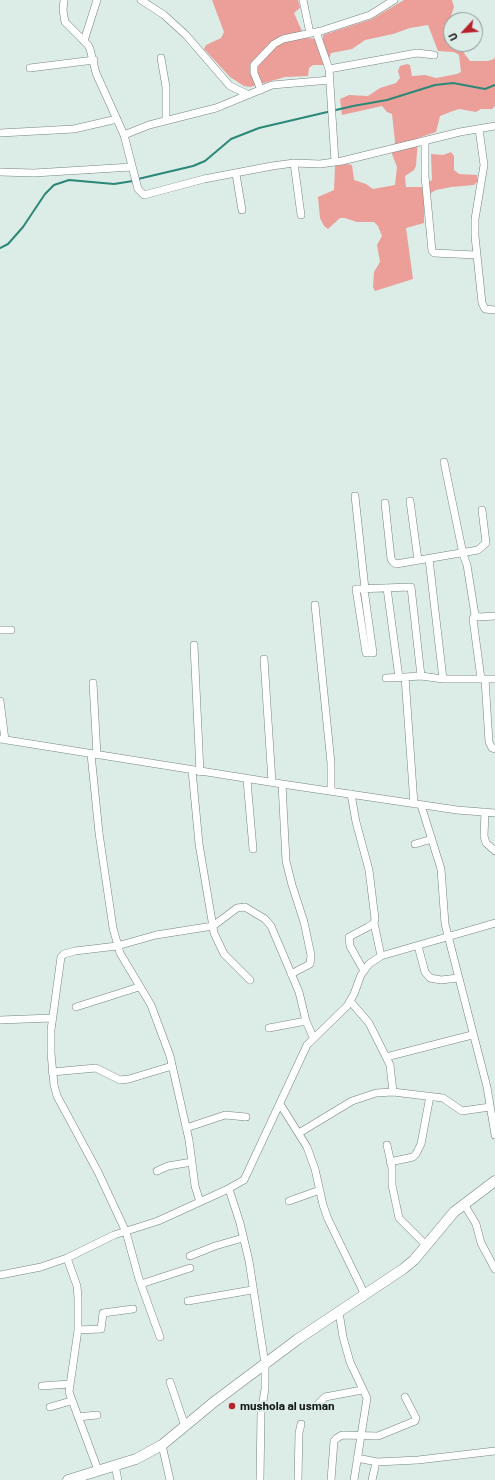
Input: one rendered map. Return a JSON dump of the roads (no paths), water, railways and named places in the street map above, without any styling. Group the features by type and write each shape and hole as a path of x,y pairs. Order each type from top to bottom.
{"main road":[{"path":"68,1480 148,1454 162,1445 214,1402 298,1339 403,1269 426,1246 454,1212 495,1181"}],"street":[{"path":"64,0 63,10 65,22 90,49 94,60 96,73 124,135 138,189 144,195 204,179 294,162 320,164 336,162 495,126"},
{"path":"84,41 97,0"},
{"path":"141,0 164,15 186,35 230,86 247,94"},
{"path":"302,0 313,33 329,69 336,162"},
{"path":"260,90 254,68 258,60 274,44 283,39 313,33 370,15 394,0"},
{"path":"329,69 417,53 434,55"},
{"path":"161,58 166,87 166,120"},
{"path":"30,68 94,60"},
{"path":"124,135 166,120 216,108 247,94 260,90 289,83 330,80"},
{"path":"0,134 74,129 117,119"},
{"path":"479,129 484,165 475,219 476,255 482,303 486,309 495,310"},
{"path":"425,141 425,176 432,251 434,253 476,255"},
{"path":"294,162 302,215"},
{"path":"0,172 34,173 132,167"},
{"path":"236,174 242,210"},
{"path":"444,462 463,554 467,565 475,615 473,619 483,679 489,742 492,748 495,749"},
{"path":"355,496 364,589 372,653 366,653 356,589 364,589 411,587 421,676"},
{"path":"410,501 418,560"},
{"path":"385,503 392,561 396,564 463,554 478,550 486,543 482,510"},
{"path":"429,559 443,679"},
{"path":"387,588 402,677 414,804"},
{"path":"315,605 331,763 331,790"},
{"path":"475,615 479,617 495,616"},
{"path":"0,630 11,630"},
{"path":"194,645 200,772"},
{"path":"264,659 272,782"},
{"path":"386,678 421,676 443,679 495,679"},
{"path":"93,683 94,754 106,889 117,946 156,1017 170,1056 186,1128 195,1186 200,1202"},
{"path":"0,701 3,739 247,780 331,790 421,806 495,813"},
{"path":"192,770 199,844 213,926 221,949 250,980"},
{"path":"247,780 253,849"},
{"path":"282,784 286,861 304,922 311,955 310,964 291,974"},
{"path":"351,794 356,822 369,870 375,914 374,923 381,956"},
{"path":"421,806 441,869 445,924 472,1035 487,1087 495,1135"},
{"path":"485,812 484,836 486,843 495,851"},
{"path":"415,844 432,839"},
{"path":"160,1337 141,1284 126,1232 98,1172 57,1096 52,1072 52,1018 61,957 63,954 117,946 156,936 213,926 242,906 265,919 271,926 299,992 306,1021 313,1037"},
{"path":"364,971 350,946 349,937 374,923"},
{"path":"0,1275 41,1267 67,1258 114,1236 158,1221 228,1189 246,1178 300,1057 313,1037 330,1023 350,1001 364,971 369,964 381,956 495,923"},
{"path":"418,946 425,972 430,978 458,978"},
{"path":"76,1007 139,987"},
{"path":"350,1001 369,1023 386,1057 390,1066 393,1092"},
{"path":"0,1020 52,1018"},
{"path":"269,1028 306,1021"},
{"path":"386,1057 472,1035"},
{"path":"52,1072 96,1068 120,1080 129,1079 172,1066"},
{"path":"299,1133 352,1101 376,1093 393,1092 443,1098 462,1111 490,1107"},
{"path":"390,1162 413,1157 416,1154 421,1144 430,1096"},
{"path":"280,1104 299,1133 312,1157 328,1219 364,1294"},
{"path":"186,1128 225,1115 246,1117"},
{"path":"387,1145 392,1185 400,1218 426,1246"},
{"path":"158,1171 168,1166 192,1162"},
{"path":"228,1189 243,1238 265,1364 265,1389 261,1413 260,1480"},
{"path":"289,1201 320,1190"},
{"path":"464,1204 476,1224 481,1243 495,1269"},
{"path":"190,1256 243,1238"},
{"path":"67,1258 77,1286 78,1298 78,1330 69,1384 71,1401 98,1470"},
{"path":"141,1284 190,1268"},
{"path":"188,1302 252,1290"},
{"path":"78,1330 100,1329 103,1326 101,1317 103,1313 133,1310"},
{"path":"339,1312 345,1344 362,1390 367,1398 354,1480"},
{"path":"170,1382 186,1426"},
{"path":"42,1386 69,1384"},
{"path":"317,1405 325,1397 362,1390"},
{"path":"331,1480 334,1441 338,1436 378,1436 415,1421 416,1418 405,1397"},
{"path":"50,1407 71,1401"},
{"path":"78,1417 97,1415"},
{"path":"298,1480 299,1433 301,1424"},
{"path":"162,1445 170,1480"},
{"path":"357,1458 377,1462 418,1460 495,1451"},
{"path":"115,1465 118,1480"},
{"path":"372,1480 375,1467"}],"waterway":[{"path":"138,179 193,166 205,161 231,139 259,128 353,106 387,100 435,85 453,83 485,89 495,85"},
{"path":"0,248 8,244 23,227 45,194 54,185 69,180 114,184 133,181"}],"place":[{"name":"mushola al usman","path":"232,1406"}]}
